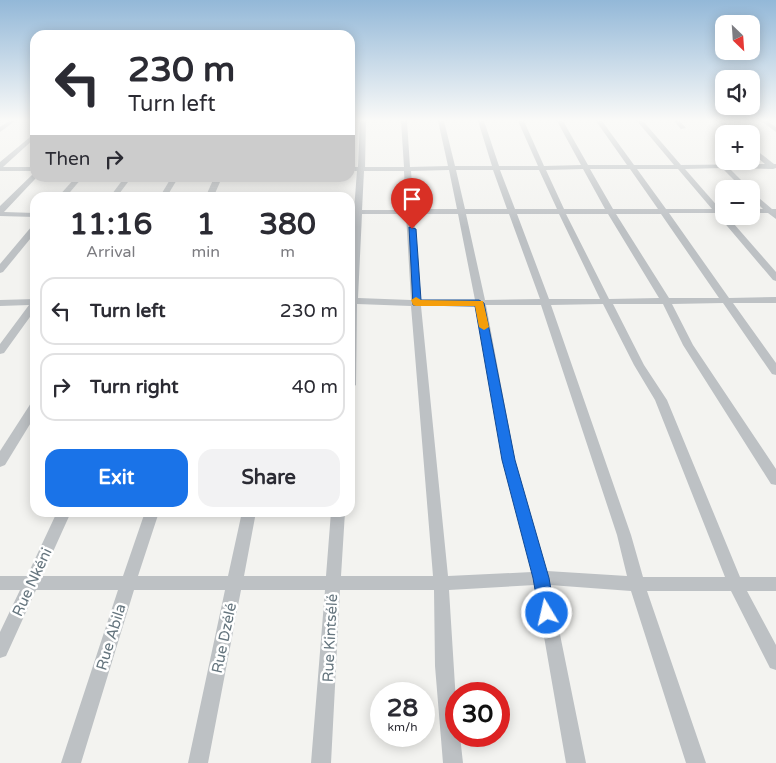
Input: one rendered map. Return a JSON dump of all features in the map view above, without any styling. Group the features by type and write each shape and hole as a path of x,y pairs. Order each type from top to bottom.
{"street":[{"path":"0,168 12,157"},
{"path":"355,206 362,157"},
{"path":"405,157 453,763"},
{"path":"449,157 462,212 509,460 541,578 576,763"},
{"path":"492,157 545,301 624,535 637,584 696,763"},
{"path":"537,157 606,301 639,365 661,400 735,584 776,662"},
{"path":"580,157 610,211 666,301 688,345 776,480"},
{"path":"625,157 776,371"},
{"path":"673,157 715,204"},
{"path":"761,157 774,167"},
{"path":"355,169 715,166"},
{"path":"760,167 774,167"},
{"path":"0,168 30,169"},
{"path":"727,170 738,180"},
{"path":"0,212 30,179"},
{"path":"65,192 74,182"},
{"path":"212,192 216,182"},
{"path":"760,201 774,213"},
{"path":"355,212 715,211"},
{"path":"0,212 30,214"},
{"path":"760,212 774,213"},
{"path":"732,225 776,278"},
{"path":"0,270 30,234"},
{"path":"355,301 479,303 776,300"},
{"path":"0,303 30,303"},
{"path":"0,350 30,310"},
{"path":"0,462 30,414"},
{"name":"Rue Nkéni","path":"0,650 62,517"},
{"name":"Rue Abila","path":"71,763 150,517"},
{"name":"Rue Dzélé","path":"198,763 247,517"},
{"name":"Rue Kintsélé","path":"321,763 338,517"},
{"path":"0,583 332,584 440,583 541,578 637,584 776,584"}],"slow traffic":[{"path":"416,300 416,303 479,303 484,327"}],"route":[{"path":"412,229 416,303 479,303 509,460 541,578 547,613"}]}
